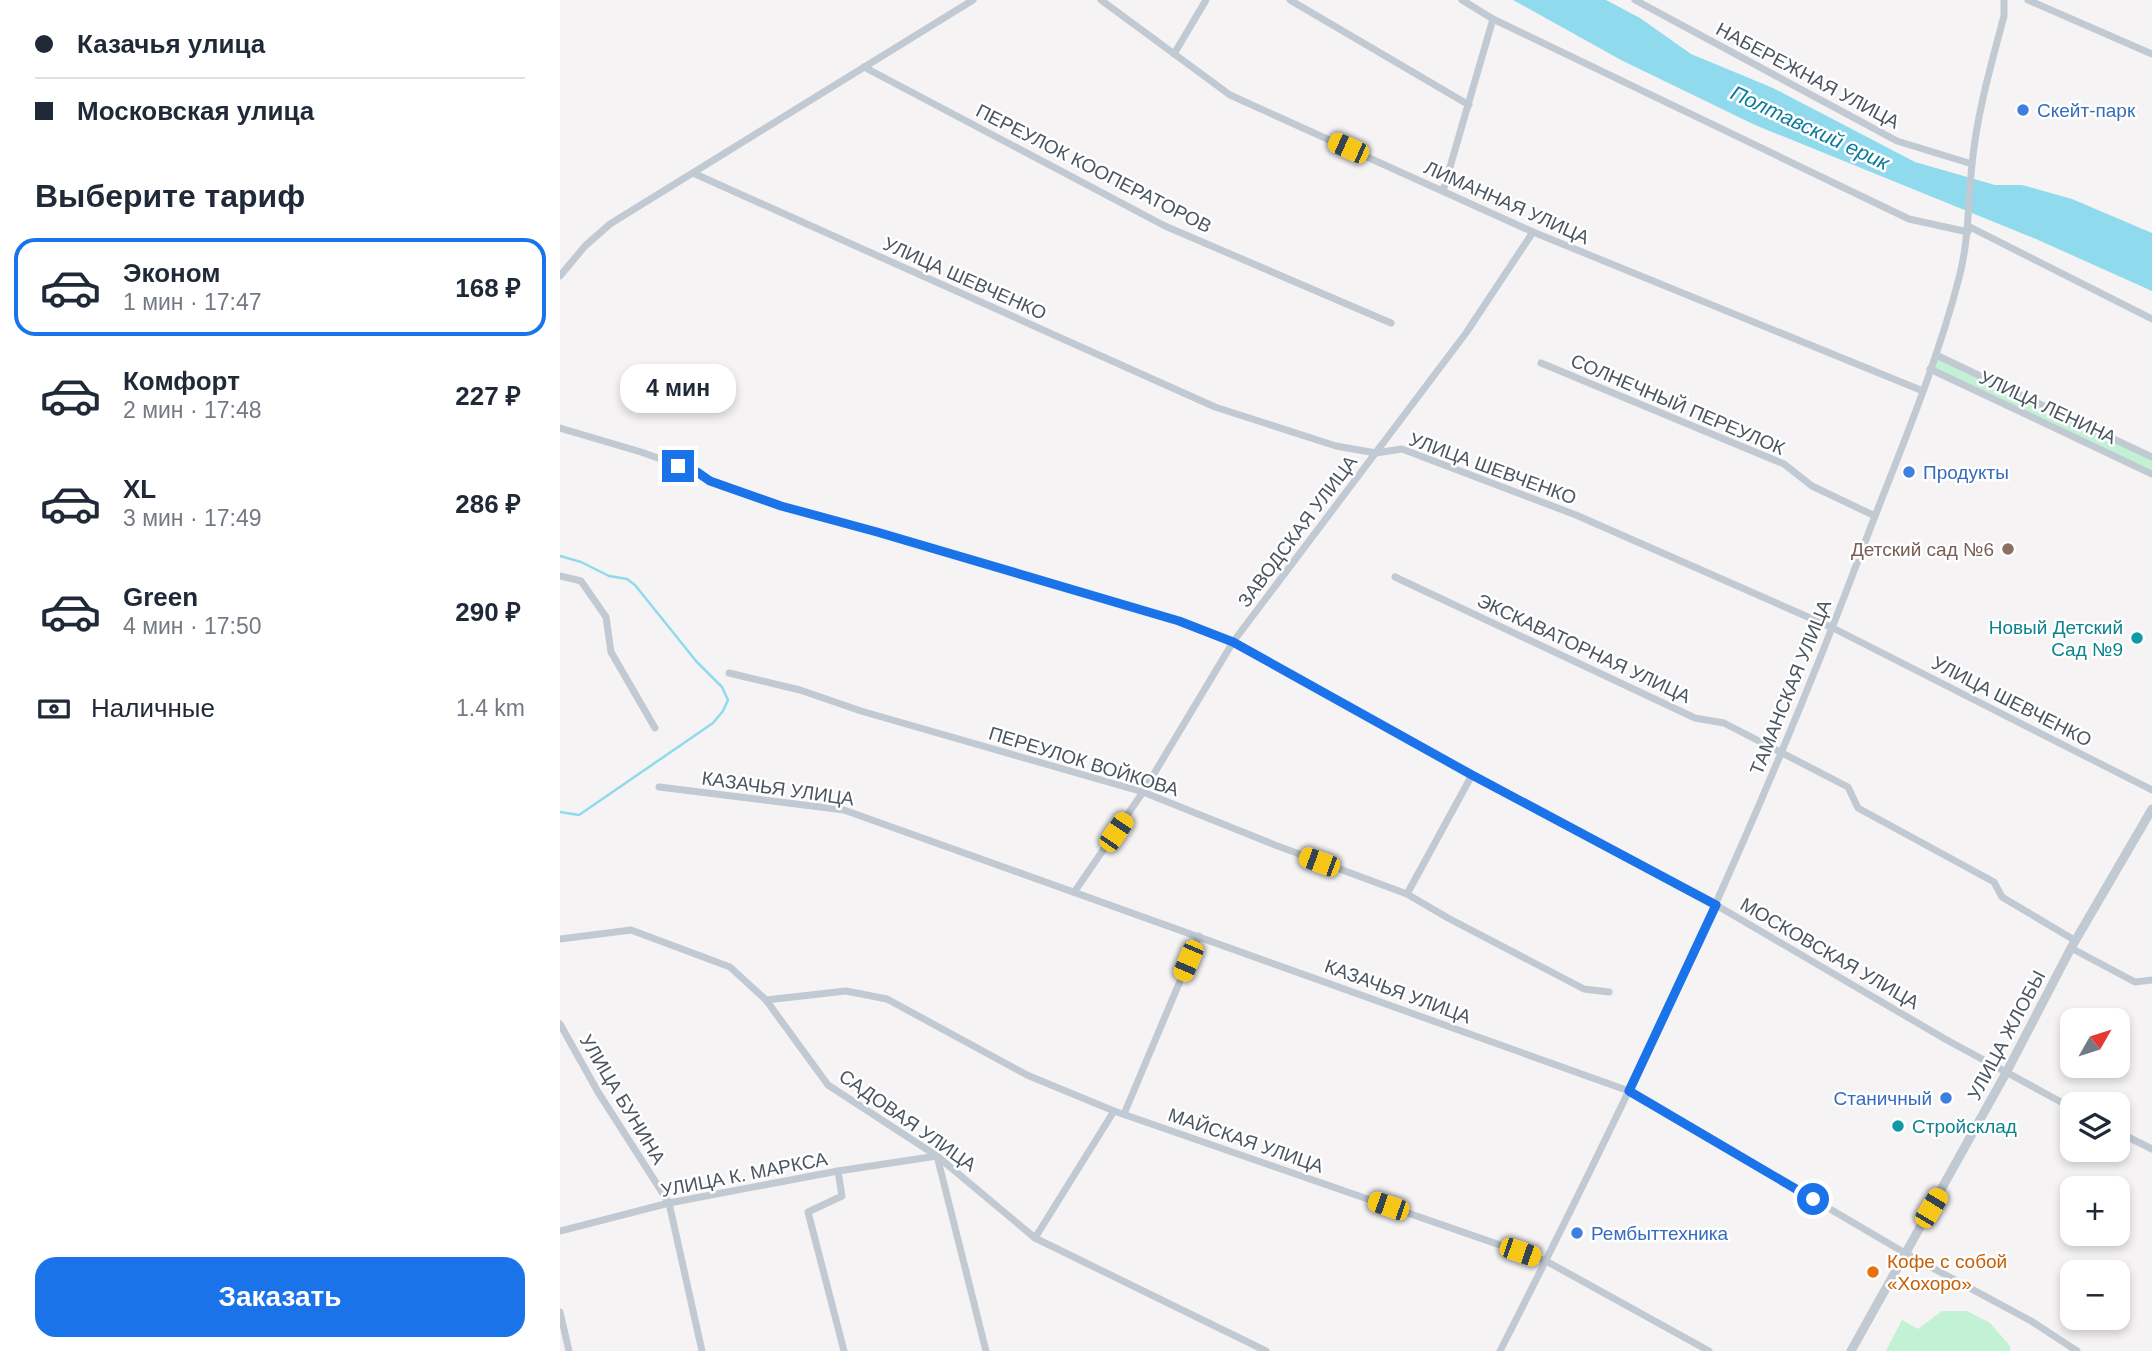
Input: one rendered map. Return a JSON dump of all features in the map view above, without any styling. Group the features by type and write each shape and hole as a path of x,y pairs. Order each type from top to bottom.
{"street":[{"path":"560,276 585,246 610,224 973,0"},
{"name":"ЛИМАННАЯ УЛИЦА","path":"1101,0 1230,95 1534,232 1923,391"},
{"path":"1174,54 1206,0"},
{"path":"1290,0 1469,106"},
{"path":"1462,0 1493,19 1909,219 1968,229 2152,319"},
{"name":"НАБЕРЕЖНАЯ УЛИЦА","path":"1635,0 1897,141 1972,164"},
{"name":"ТАМАНСКАЯ УЛИЦА","path":"1500,1351 1629,1091 1716,905 1833,628 1923,391 1959,276 1968,229 1972,164 1979,116 2004,16 2004,0"},
{"path":"2028,0 2152,54"},
{"path":"1443,191 1493,19"},
{"name":"ПЕРЕУЛОК КООПЕРАТОРОВ","path":"864,67 1165,226 1391,323"},
{"name":"УЛИЦА ШЕВЧЕНКО","path":"692,173 1215,407 1336,446 1376,453 1402,449 1576,515 1833,628 2152,790"},
{"name":"ЗАВОДСКАЯ УЛИЦА","path":"1075,891 1143,792 1233,642 1466,333 1534,232"},
{"name":"УЛИЦА ЛЕНИНА","path":"1936,355 2152,457"},
{"name":"СОЛНЕЧНЫЙ ПЕРЕУЛОК","path":"1541,363 1784,464 1812,485 1875,516"},
{"name":"УЛИЦА ЛЕНИНА","path":"1930,369 2152,474"},
{"name":"МОСКОВСКАЯ УЛИЦА","path":"560,428 641,452 697,472 729,489 781,506 1153,613 1233,642 1472,775 1716,905 1945,1040 2060,1102"},
{"path":"560,576 581,581 606,617 611,652 655,728"},
{"name":"ЭКСКАВАТОРНАЯ УЛИЦА","path":"1395,577 1695,718 1724,723 1848,787 1858,808 1994,882 2002,897 2135,982 2152,980"},
{"name":"ПЕРЕУЛОК ВОЙКОВА","path":"729,673 800,690 861,711 1143,792 1407,894 1584,989 1609,992"},
{"path":"1407,894 1472,775"},
{"name":"КАЗАЧЬЯ УЛИЦА","path":"659,787 844,810 1629,1091 1905,1253 2031,1321 2077,1351"},
{"name":"УЛИЦА ЖЛОБЫ","path":"1851,1351 1945,1185 2074,945 2152,809"},
{"name":"САДОВАЯ УЛИЦА","path":"560,939 631,930 730,967 766,1000 828,1085 937,1156 1035,1238 1266,1351"},
{"path":"1124,1114 1199,936"},
{"name":"МАЙСКАЯ УЛИЦА","path":"766,1000 846,991 887,999 1027,1075 1114,1111 1546,1261 1709,1351"},
{"name":"УЛИЦА БУНИНА","path":"560,1024 598,1093 668,1203 702,1351"},
{"path":"1035,1238 1114,1111"},
{"path":"2130,1138 2152,1149"},
{"path":"937,1156 986,1351"},
{"name":"УЛИЦА К. МАРКСА","path":"560,1231 668,1203 838,1171 937,1156"},
{"path":"838,1171 842,1196 808,1212 844,1351"},
{"path":"560,1312 569,1351"}],"green space":[{"path":"1936,357 2152,459 2152,475 1933,368"},
{"path":"1942,1311 1967,1311 1990,1323 2010,1346 2010,1351 1886,1351 1902,1320 1918,1329"}],"water":[{"name":"Полтавский ерик","path":"1513,0 1606,0 1640,18 1691,54 1773,88 1915,162 1995,185 2022,185 2072,199 2152,233 2152,291 2036,239 1755,125 1621,60"}],"waterway":[{"path":"560,556 581,562 609,576 627,579 635,585 696,661 722,687 728,700 713,723 579,815 560,812"}],"place":[{"name":"Скейт-парк","path":"2023,110"},
{"name":"Продукты","path":"1909,472"},
{"name":"Детский сад №6","path":"2008,549"},
{"name":"Новый Детский Сад №9","path":"2137,638"},
{"name":"Станичный","path":"1946,1098"},
{"name":"Стройсклад","path":"1898,1126"},
{"name":"Рембыттехника","path":"1577,1233"},
{"name":"Кофе с собой «Хохоро»","path":"1873,1272"}],"route":[{"path":"678,466 697,472 729,489 781,506 1179,621 1233,642 1472,775 1716,905 1629,1091 1813,1199"}]}
